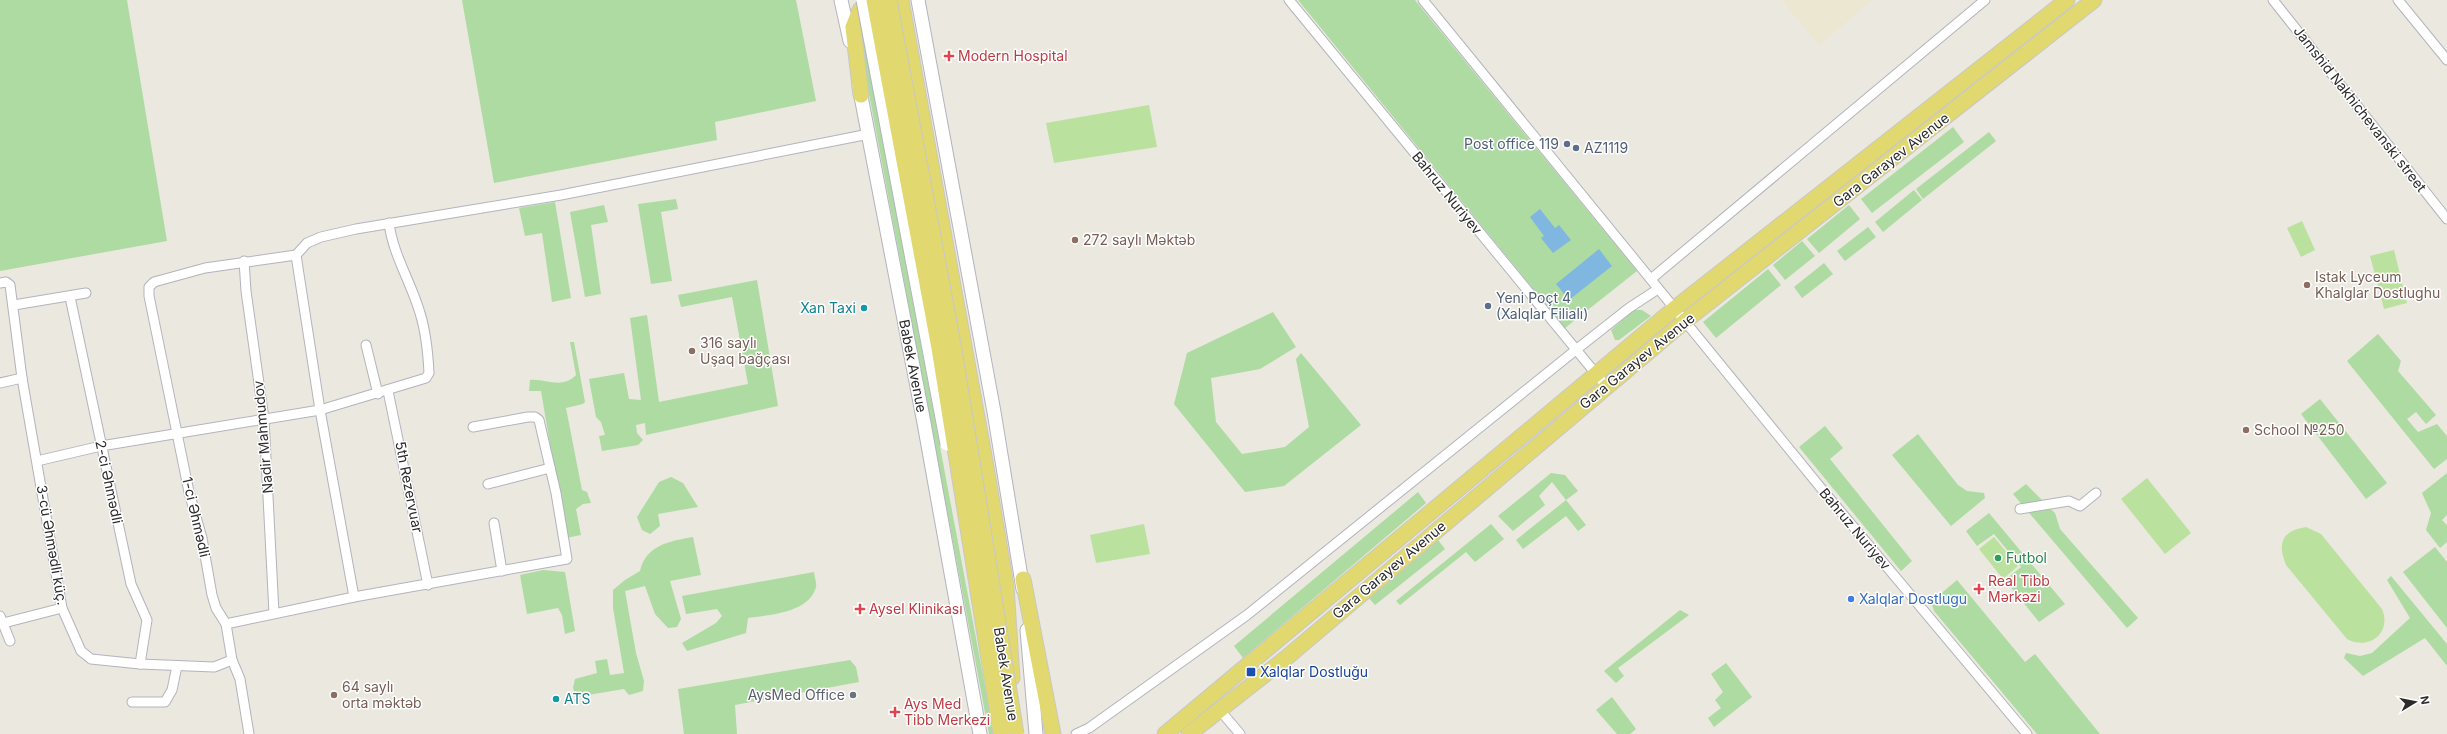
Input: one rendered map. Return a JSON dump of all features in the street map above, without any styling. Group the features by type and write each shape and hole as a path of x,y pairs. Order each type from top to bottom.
{"main road":[{"name":"Babek Avenue","path":"841,0 869,134 924,424 980,734"},
{"path":"863,0 988,657"},
{"name":"Babek Avenue","path":"874,0 939,348 1001,734"},
{"name":"Babek Avenue","path":"889,0 954,351 1015,730"},
{"path":"901,0 945,238 1004,578 1010,630 1015,730"},
{"path":"918,0 994,412 1022,579 1053,734"},
{"name":"Gara Garayev Avenue","path":"1165,733 1674,309 2067,0"},
{"name":"Gara Garayev Avenue","path":"1189,734 1292,653 1606,386 2094,0"},
{"path":"861,95 853,27 856,16 867,5 877,3 886,4 898,10 905,27"},
{"path":"1022,579 1036,734"}],"street":[{"name":"Bahruz Nuriyev","path":"1289,0 1606,386"},
{"path":"1424,0 1674,309"},
{"path":"1651,280 1985,0"},
{"name":"Jamshid Nakhichevanski street","path":"2273,0 2447,219"},
{"path":"2398,0 2447,60"},
{"path":"244,261 296,255 307,243 321,237 389,223 561,194 869,134"},
{"path":"37,461 102,446 178,432 320,410 423,380 429,373 424,325 393,244 389,223"},
{"path":"296,255 320,410 354,597"},
{"name":"1-ci Əhmədli","path":"244,261 205,268 154,282 149,287 149,296 178,432 189,492 202,538 212,595 216,608 226,624 232,660 240,680 249,734"},
{"name":"Nadir Mahmudov","path":"244,261 246,291 264,419 274,613"},
{"name":"3-cü Əhmədli küç.","path":"0,283 6,282 10,285 14,305 22,378 62,608 86,656 91,659 177,666 214,667 232,660"},
{"path":"1076,734 1096,724 1247,615 1577,349 1629,308 1658,289"},
{"path":"14,305 70,297 86,293"},
{"name":"2-ci Əhmədli","path":"70,297 131,584 147,620 140,664"},
{"name":"Bahruz Nuriyev","path":"1674,309 2027,734"},
{"path":"366,345 378,394"},
{"path":"0,383 22,378"},
{"name":"5th Rezervuar","path":"388,391 428,585"},
{"path":"226,624 354,597 567,559 543,429 539,420 535,417 473,427"},
{"path":"488,484 550,468"},
{"path":"2020,508 2069,501 2080,506 2096,493"},
{"path":"494,523 502,571"},
{"path":"10,641 0,621 62,608"},
{"path":"132,702 165,702 172,690 177,666"},
{"path":"1200,734 1224,715 1247,688"},
{"path":"1224,715 1240,734"}],"shaded area":[{"path":"1782,0 1872,0 1819,45"}],"green space":[{"path":"0,0 127,0 167,241 0,271"},
{"path":"462,0 796,0 816,101 715,122 717,140 494,183"},
{"path":"1298,0 1415,0 1637,271 1565,328"},
{"path":"860,21 994,734 989,734 864,67"},
{"path":"1149,105 1157,147 1054,163 1046,123"},
{"path":"1953,127 1964,142 1872,213 1861,199"},
{"path":"1989,132 1996,141 1923,199 1916,189"},
{"path":"1914,190 1922,200 1883,232 1875,222"},
{"path":"676,199 678,209 661,212 672,281 651,284 638,204"},
{"path":"555,202 571,298 552,302 542,233 525,236 519,208"},
{"path":"604,205 608,222 591,225 601,294 585,297 570,212"},
{"path":"1849,205 1860,219 1819,253 1807,239"},
{"path":"2302,221 2315,250 2301,257 2287,228"},
{"path":"1868,227 1876,237 1845,261 1837,251"},
{"path":"1802,241 1815,256 1785,280 1773,265"},
{"path":"2394,250 2407,303 2384,309 2370,256"},
{"path":"1824,263 1833,274 1802,298 1794,287"},
{"path":"1768,269 1781,285 1716,338 1703,322"},
{"path":"757,280 778,406 646,435 645,423 636,425 637,433 643,440 638,445 602,451 599,436 605,435 601,422 596,417 589,379 624,373 629,399 641,400 630,318 647,315 659,402 748,384 732,297 681,307 678,295"},
{"path":"1634,310 1642,310 1651,316 1619,340 1615,340 1611,330"},
{"path":"1273,312 1296,347 1260,369 1211,378 1216,422 1242,454 1285,447 1309,427 1296,359 1301,353 1361,425 1284,486 1245,492 1174,404 1187,353"},
{"path":"2378,334 2401,361 2398,371 2436,415 2426,424 2416,412 2407,419 2418,432 2437,424 2447,436 2447,459 2434,469 2347,361"},
{"path":"570,342 574,342 585,402 583,404 566,408 582,490 587,492 591,503 583,504 576,509 581,535 566,538 541,391 529,391 530,380 559,383 565,382 576,375"},
{"path":"2320,399 2387,483 2366,499 2301,414"},
{"path":"1825,426 1843,448 1830,459 1912,561 1901,571 1799,447"},
{"path":"1918,434 1958,485 1967,491 1984,493 1985,498 1951,526 1892,455"},
{"path":"1551,473 1565,475 1578,491 1566,500 1552,482 1539,496 1545,505 1513,531 1498,516"},
{"path":"2447,473 2447,515 2442,520 2447,525 2447,542 2440,548 2426,530 2431,513 2422,493"},
{"path":"671,477 683,483 698,507 658,514 660,526 650,534 642,530 637,517 659,482"},
{"path":"2147,478 2191,533 2165,554 2121,499"},
{"path":"2026,484 2055,513 2060,529 2138,618 2127,628 2013,494"},
{"path":"1418,492 1426,503 1243,658 1234,646"},
{"path":"1566,500 1586,525 1578,531 1566,516 1523,549 1516,540"},
{"path":"1989,513 2065,604 2039,622 2005,580 2021,567 1994,534 1977,546 1966,531"},
{"path":"1144,524 1150,554 1096,563 1090,535"},
{"path":"1491,524 1504,539 1475,562 1466,552 1400,605 1396,601"},
{"path":"2306,527 2321,534 2382,609 2384,626 2376,638 2363,643 2347,639 2286,565 2282,550 2284,539 2291,532"},
{"path":"693,537 701,575 670,581 681,619 677,627 668,628 655,614 645,586 625,591 636,653 644,681 643,691 629,695 624,689 576,697 573,688 575,679 597,673 595,661 607,659 610,675 624,673 613,608 613,590 625,580 640,571 643,562 653,550 676,540"},
{"name":"Futbol","path":"1994,537 2018,566 2003,579 1979,549"},
{"path":"1438,540 1445,549 1375,605 1367,596"},
{"path":"2435,547 2447,562 2447,628 2403,572"},
{"path":"543,570 565,572 575,631 565,634 562,615 558,608 527,614 520,575"},
{"path":"814,572 816,587 812,596 797,607 777,614 748,618 746,633 687,651 682,643 716,623 722,616 717,609 686,614 682,596"},
{"path":"2391,576 2447,644 2447,666 2425,638 2363,676 2344,658 2346,653 2360,656 2372,653 2410,618 2387,580"},
{"path":"1957,580 2025,662 2035,654 2100,734 2037,734 1934,611 1931,602"},
{"path":"1680,610 1689,615 1618,668 1624,676 1616,683 1604,671"},
{"path":"850,660 856,667 859,682 735,705 737,734 684,734 678,689"},
{"path":"1726,663 1752,697 1714,727 1708,718 1721,708 1715,700 1723,692 1711,674"},
{"path":"1612,697 1636,729 1630,734 1617,734 1596,710"}],"water":[{"path":"1540,209 1555,228 1559,225 1571,240 1553,253 1541,238 1544,236 1530,217"},
{"path":"1599,249 1612,266 1569,300 1556,284"}],"place":[{"name":"Modern Hospital","path":"949,56"},
{"name":"Post office 119","path":"1567,144"},
{"name":"AZ1119","path":"1576,148"},
{"name":"272 saylı Məktəb","path":"1075,240"},
{"name":"Istak Lyceum Khalglar Dostlughu","path":"2307,285"},
{"name":"Yeni Poçt 4 (Xalqlar Filialı)","path":"1488,306"},
{"name":"Xan Taxi","path":"864,308"},
{"name":"316 saylı Uşaq bağçası","path":"692,351"},
{"name":"School №250","path":"2246,430"},
{"name":"Futbol","path":"1998,558"},
{"name":"Real Tibb Mərkəzi","path":"1979,589"},
{"name":"Xalqlar Dostlugu","path":"1851,599"},
{"name":"Aysel Klinikası","path":"860,609"},
{"name":"Xalqlar Dostluğu","path":"1251,672"},
{"name":"64 saylı orta məktəb","path":"334,695"},
{"name":"AysMed Office","path":"853,695"},
{"name":"ATS","path":"556,699"},
{"name":"Ays Med Tibb Merkezi","path":"895,712"}]}
